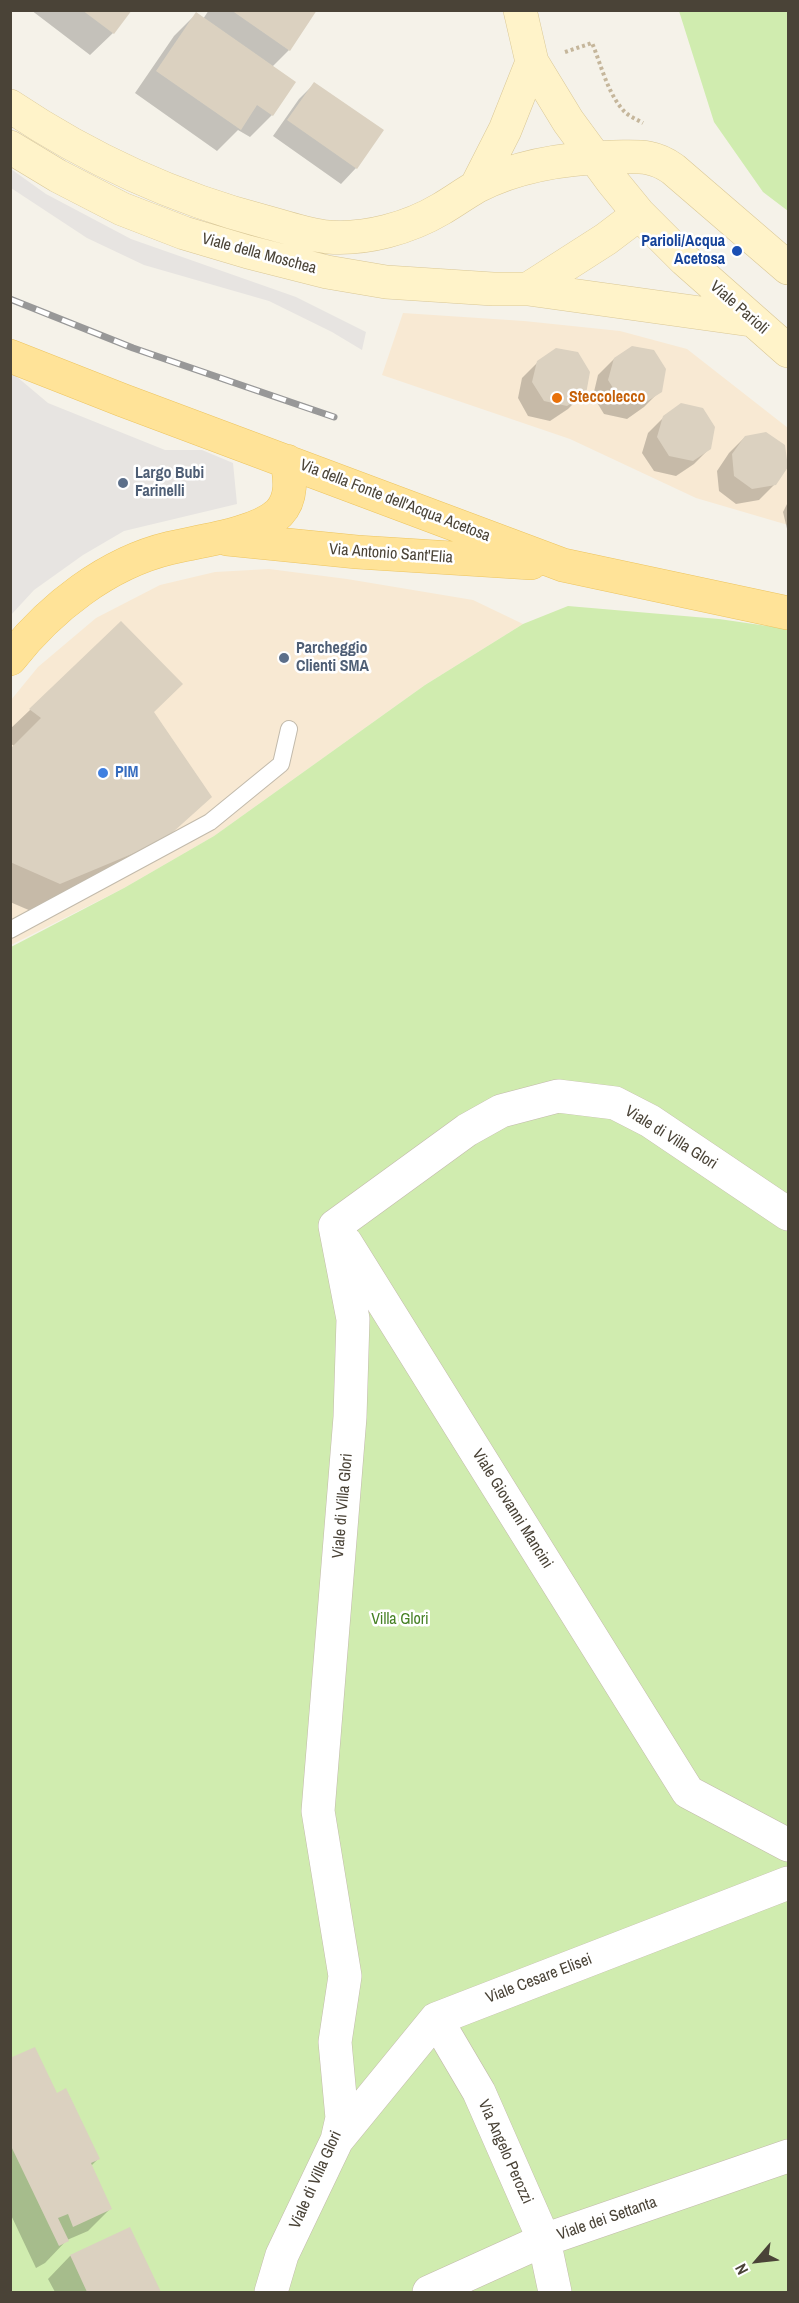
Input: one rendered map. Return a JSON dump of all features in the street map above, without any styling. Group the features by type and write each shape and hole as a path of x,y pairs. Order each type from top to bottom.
{"main road":[{"name":"Viale Parioli","path":"520,10 532,62 568,121 594,157 639,214 685,260 789,351"},
{"path":"476,188 505,130 532,62"},
{"name":"Viale della Moschea","path":"10,106 70,144 123,172 229,212 328,237 365,235 400,227 439,210 500,177 539,166 594,157"},
{"name":"Viale della Moschea","path":"10,147 58,176 122,209 195,236 327,272 386,282 528,289 751,320"},
{"path":"594,157 646,157 663,162 789,268"},
{"path":"528,289 606,239 639,214"},
{"name":"Via della Fonte dell'Acqua Acetosa","path":"10,356 563,565 789,613"},
{"name":"Via Antonio Sant'Elia","path":"10,659 34,630 63,604 117,568 168,548 220,539 272,518 283,508 290,492 287,461"},
{"name":"Via Antonio Sant'Elia","path":"220,539 357,552 563,565"}],"street":[{"path":"292,263 328,237"},
{"name":"Viale di Villa Glori","path":"271,2292 282,2255 337,2140 342,2118 335,2042 345,1976 318,1811 351,1407 353,1319 335,1226 467,1130 501,1111 558,1096 615,1103 641,1117 789,1214"},
{"name":"Viale Giovanni Mancini","path":"335,1226 688,1792 789,1845"},
{"name":"Viale Cesare Elisei","path":"337,2140 436,2019 789,1883"},
{"name":"Via Angelo Perozzi","path":"436,2019 479,2092 544,2240 555,2292"},
{"name":"Viale dei Settanta","path":"429,2292 544,2240 789,2157"}],"lane":[{"path":"10,930 25,924 210,822 281,764 289,729"}],"shaded area":[{"path":"11,169 46,194 131,239 296,297 366,332 362,350 332,332 269,301 144,265 87,238 11,188"},
{"path":"403,313 524,321 620,331 687,349 788,428 788,525 696,498 570,439 382,375"},
{"name":"Largo Bubi Farinelli","path":"10,371 48,403 165,450 202,450 233,463 237,504 124,531 83,555 34,590 11,615"},
{"path":"269,569 347,579 473,600 523,624 425,685 214,836 124,888 11,945 11,700 38,667 96,618 160,585 215,572"}],"green space":[{"path":"679,11 788,11 788,211 763,192 714,122"},
{"name":"Villa Glori","path":"568,606 719,619 788,629 788,2292 11,2292 11,947 124,888 214,836 425,685 523,624"}],"building":[{"path":"82,10 132,10 114,34"},
{"path":"231,10 317,10 290,51"},
{"path":"196,12 296,82 273,116 257,105 241,130 156,71"},
{"path":"314,82 384,130 357,169 287,120"},
{"path":"632,346 654,350 666,369 662,392 643,404 620,399 608,380 614,358"},
{"path":"556,348 578,352 590,372 586,394 567,406 544,401 532,382 537,361"},
{"path":"681,403 703,408 715,427 711,449 693,461 669,456 657,437 663,416"},
{"path":"766,432 785,445 788,467 776,485 752,489 734,476 732,454 745,436"},
{"name":"PIM","path":"121,621 183,684 154,712 212,797 163,841 60,884 10,862 10,749 41,718 29,709"},
{"path":"35,2047 57,2093 66,2088 100,2159 91,2163 112,2209 73,2227 68,2214 58,2218 69,2241 59,2246 10,2144 10,2058"},
{"path":"130,2227 161,2292 87,2292 70,2255"}],"railway":[{"path":"10,299 133,348 334,417"}],"place":[{"name":"Parioli/Acqua Acetosa","path":"737,251"},
{"name":"Steccolecco","path":"557,398"},
{"name":"Largo Bubi Farinelli","path":"123,483"},
{"name":"Parcheggio Clienti SMA","path":"284,658"},
{"name":"PIM","path":"103,773"}]}
